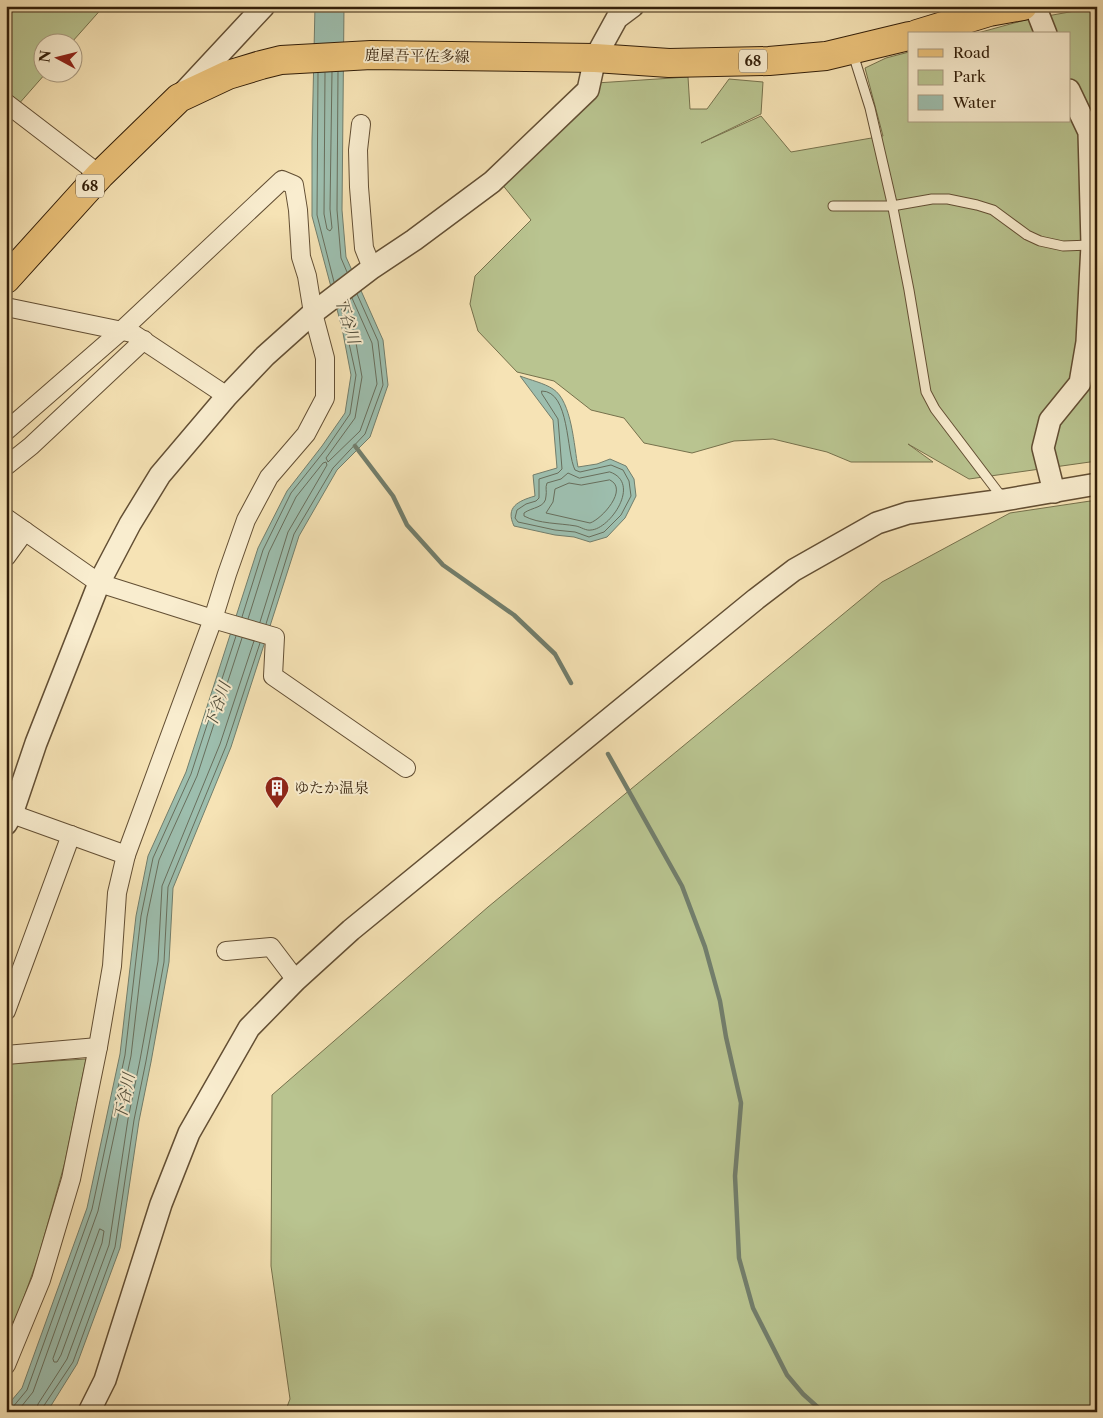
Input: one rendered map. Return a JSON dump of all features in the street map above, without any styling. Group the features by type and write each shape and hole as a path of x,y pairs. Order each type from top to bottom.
{"main road":[{"path":"923,32 988,12 1022,6"},
{"name":"鹿屋吾平佐多線","path":"6,279 100,175 179,98 228,75 280,60 372,55 595,58 669,63 769,61 826,56 908,36"}],"street":[{"path":"179,98 264,6"},
{"path":"126,855 71,835 8,816 100,583 130,524 160,475 227,396 265,356 314,313 372,268 414,240 492,182 588,90 595,58 617,18 633,6"},
{"path":"1036,6 1045,32"},
{"path":"1054,492 1042,448 1050,420 1080,383 1086,368 1092,245 1089,132 1070,92"},
{"path":"6,103 100,175"},
{"path":"362,124 358,150 361,214 364,248 372,268"},
{"path":"6,431 121,331 282,180 294,185 298,210 301,257 325,358 325,398 306,434 268,477 246,520 213,619 126,855 117,893 112,966 98,1047 71,1179 41,1280 10,1342 6,1365"},
{"path":"6,307 132,333 227,396"},
{"path":"6,466 31,446 144,340"},
{"path":"89,1412 104,1380 161,1204 189,1133 250,1028 296,980 351,930 794,570 877,523 908,513 1004,500 1097,484"},
{"path":"6,518 100,583 275,637 273,676 406,768"},
{"path":"6,557 25,531"},
{"path":"6,1011 71,835"},
{"path":"226,951 271,947 296,980"},
{"path":"6,1056 98,1047"}],"lane":[{"path":"852,50 870,108 892,206 909,290 926,392 935,409 1004,500"},
{"path":"834,206 892,206 932,199 948,199 993,210 1027,235 1040,241 1063,246 1092,245"}],"green space":[{"path":"6,6 104,6 81,32 32,32 32,82 38,82 17,106 6,98"},
{"path":"1097,7 1097,461 969,479 908,444 933,462 851,462 827,452 773,439 734,441 692,453 644,443 624,418 591,410 554,381 517,372 478,331 470,304 475,276 531,220 501,183 596,83 688,77 690,109 707,109 729,79 763,82 761,114 701,143 761,116 791,152 883,136 865,68 886,58 908,52 908,122 1070,122 1070,32 981,32 1025,20"},
{"path":"1097,500 1097,1412 285,1412 290,1399 271,1266 272,1095 488,907 882,582 1010,513"},
{"path":"86,1059 65,1162 39,1255 14,1325 6,1311 6,1064"}],"water":[{"name":"下谷川","path":"315,6 344,6 342,210 346,257 383,340 388,385 370,437 337,470 299,536 231,747 173,888 169,962 139,1121 120,1248 77,1364 47,1412 6,1412 6,1407 22,1388 87,1208 120,1054 136,916 148,856 186,772 258,548 287,491 345,413 351,375 342,328 312,216"},
{"path":"520,376 541,383 553,389 559,395 564,403 571,425 578,467 597,464 610,459 626,466 634,479 636,496 625,518 607,537 590,542 574,537 514,526 511,514 512,509 523,500 535,496 533,475 557,468 553,420"}],"waterway":[{"path":"355,446 393,496 407,525 443,565 514,615 555,654 571,683"},
{"path":"608,754 682,886 705,947 720,1001 741,1103 735,1176 739,1258 753,1308 787,1375 803,1394 823,1412"}],"place":[{"name":"ゆたか温泉","path":"277,809"}]}
